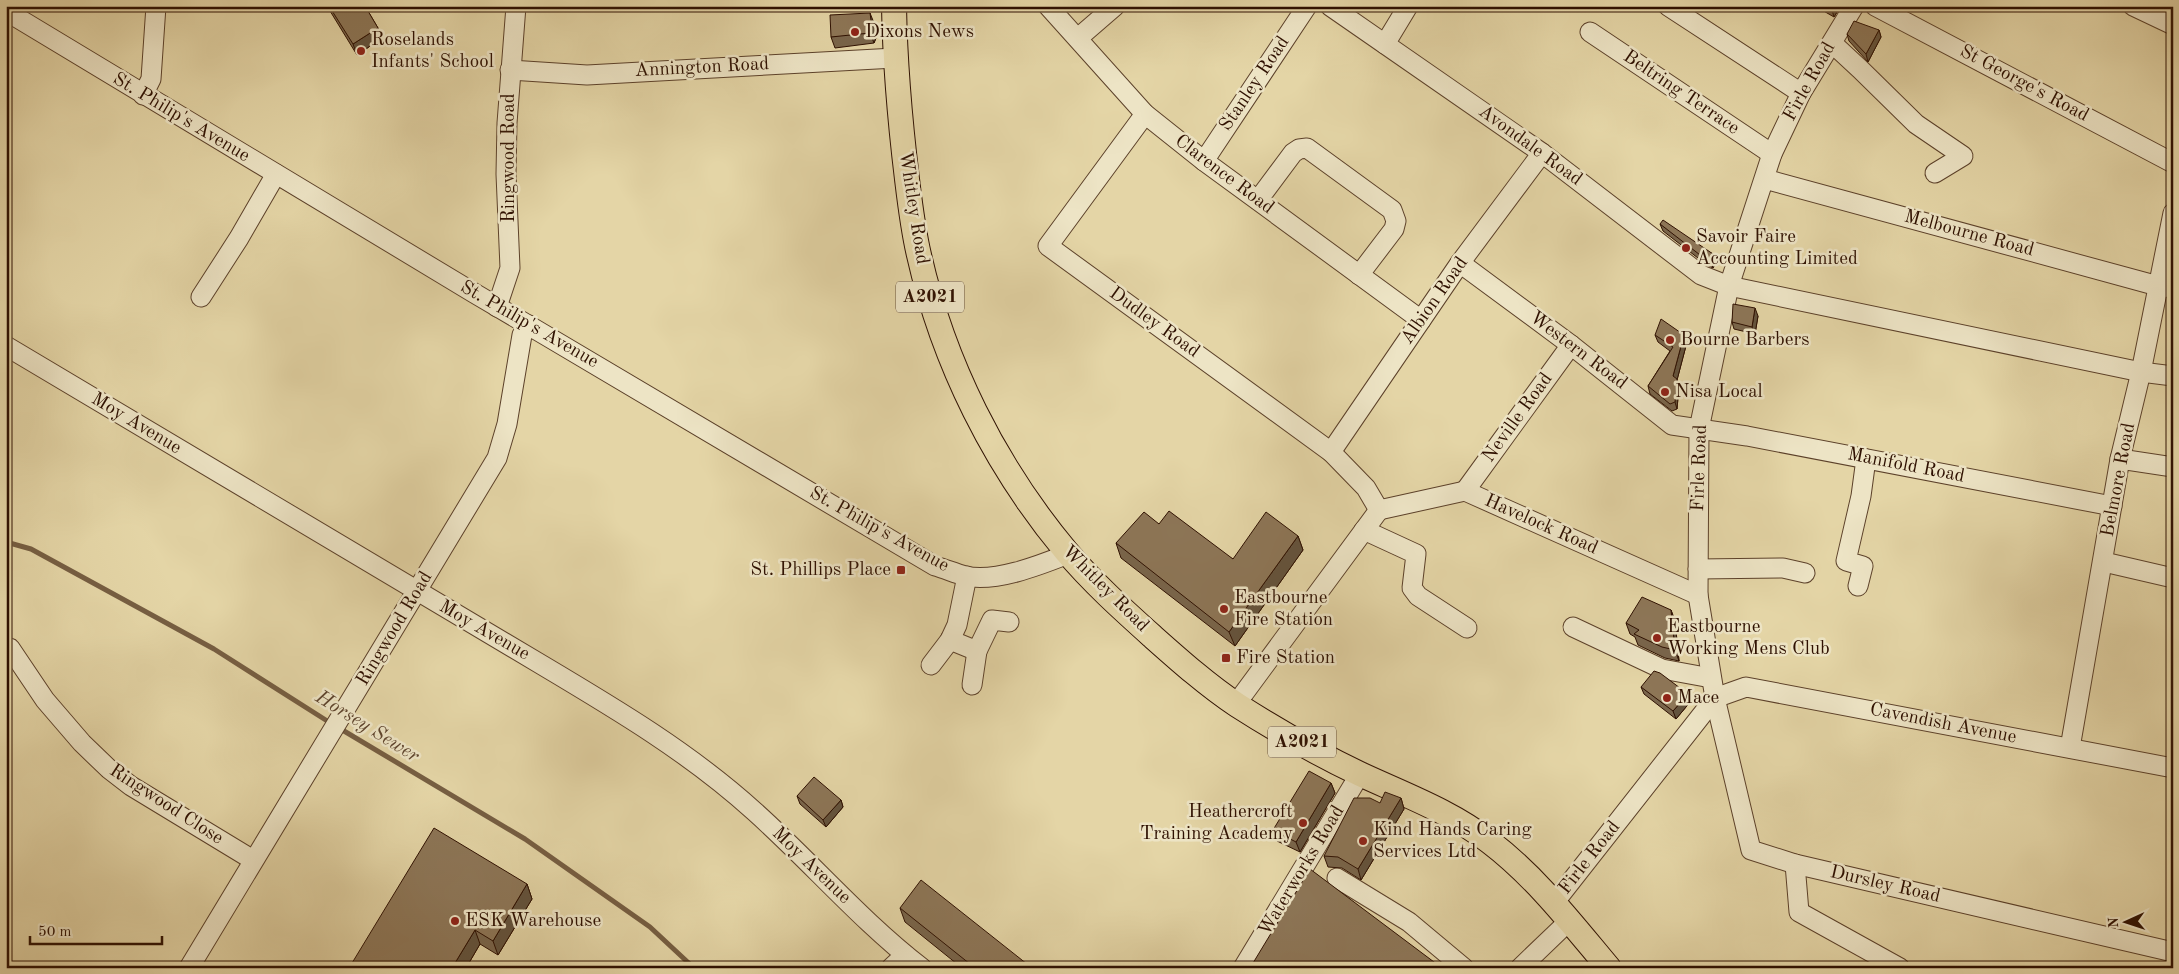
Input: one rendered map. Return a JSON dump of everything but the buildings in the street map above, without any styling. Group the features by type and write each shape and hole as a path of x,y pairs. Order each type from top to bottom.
{"main road":[{"name":"Whitley Road","path":"894,6 895,58 902,142 912,217 918,253 940,330 955,369 998,453 1049,530 1068,554 1115,602 1175,656 1236,704 1360,774 1406,793 1437,809 1490,842 1561,912 1609,968"}],"street":[{"path":"143,95 151,79 156,6"},
{"name":"Ringwood Road","path":"498,307 510,268 506,174 510,70 516,6"},
{"name":"Clarence Road","path":"1048,6 1145,114 1204,161 1421,320"},
{"path":"1078,38 1115,6"},
{"name":"Stanley Road","path":"1204,161 1307,6"},
{"name":"Avondale Road","path":"1330,6 1542,153 1701,275 1729,286"},
{"path":"1385,44 1408,6"},
{"path":"1668,6 1801,93"},
{"name":"Firle Road","path":"1520,968 1715,698 1698,595 1699,428 1729,286 1772,154 1801,93 1854,6"},
{"name":"St George's Road","path":"1874,6 2173,163"},
{"path":"2133,6 2173,25"},
{"name":"St. Philip's Avenue","path":"6,11 143,95 935,566 967,576 988,576 1014,572 1068,554"},
{"name":"Beltring Terrace","path":"1590,32 1772,154"},
{"path":"1832,43 1916,124 1963,156 1935,172"},
{"name":"Annington Road","path":"510,70 587,75 895,58"},
{"name":"Dudley Road","path":"1145,114 1048,246 1331,452 1366,488 1379,510"},
{"path":"1258,200 1293,153 1299,148 1307,148 1392,210 1396,221 1394,229 1359,275"},
{"name":"Albion Road","path":"1331,452 1460,263 1542,153"},
{"path":"201,297 239,238 276,174"},
{"name":"Melbourne Road","path":"1765,179 2165,287"},
{"name":"Belmore Road","path":"2070,748 2104,562 2120,458 2141,372 2165,287 2173,213"},
{"name":"Western Road","path":"1460,263 1571,345 1672,425 1699,428"},
{"path":"1729,286 2141,372 2173,376"},
{"name":"Ringwood Road","path":"189,968 497,458 508,424 522,335 528,325"},
{"name":"Neville Road","path":"1465,491 1571,345"},
{"name":"Moy Avenue","path":"6,346 614,708 668,744 754,810 922,968"},
{"name":"Manifold Road","path":"1699,428 2112,506"},
{"path":"2120,458 2173,467"},
{"path":"1858,586 1863,566 1846,561 1861,496 1866,459"},
{"name":"Havelock Road","path":"1379,510 1465,491 1698,595"},
{"path":"1236,704 1379,510"},
{"path":"1364,530 1416,554 1412,588 1418,596 1466,628"},
{"path":"2104,562 2173,578"},
{"path":"1698,569 1783,568 1805,572"},
{"path":"931,665 950,640 957,625 967,576"},
{"path":"972,685 977,650 992,620 1009,622"},
{"path":"1573,627 1662,669 1712,678"},
{"path":"950,640 977,650"},
{"name":"Ringwood Close","path":"10,648 45,700 82,743 108,769 131,786 253,860"},
{"name":"Cavendish Avenue","path":"1715,698 1746,687 2173,768"},
{"name":"Dursley Road","path":"1715,698 1751,850 1795,864 2173,952"},
{"name":"Waterworks Road","path":"1243,968 1360,774"},
{"path":"1795,864 1799,912 1900,968"},
{"path":"1336,878 1409,922 1464,968"},
{"path":"891,968 905,954"}],"waterway":[{"name":"Horsey Sewer","path":"6,542 31,549 214,649 332,724"},
{"name":"Horsey Sewer","path":"339,728 525,839 650,927 694,968"}],"place":[{"name":"Dixons News","path":"855,32"},
{"name":"Roselands Infants' School","path":"361,51"},
{"name":"Savoir Faire Accounting Limited","path":"1686,248"},
{"name":"Bourne Barbers","path":"1670,340"},
{"name":"Nisa Local","path":"1665,392"},
{"name":"St. Phillips Place","path":"901,570"},
{"name":"Eastbourne Fire Station","path":"1224,609"},
{"name":"Eastbourne Working Mens Club","path":"1657,638"},
{"name":"Fire Station","path":"1226,658"},
{"name":"Mace","path":"1667,698"},
{"name":"Heathercroft Training Academy","path":"1303,823"},
{"name":"Kind Hands Caring Services Ltd","path":"1363,841"},
{"name":"ESK Warehouse","path":"455,921"}]}
